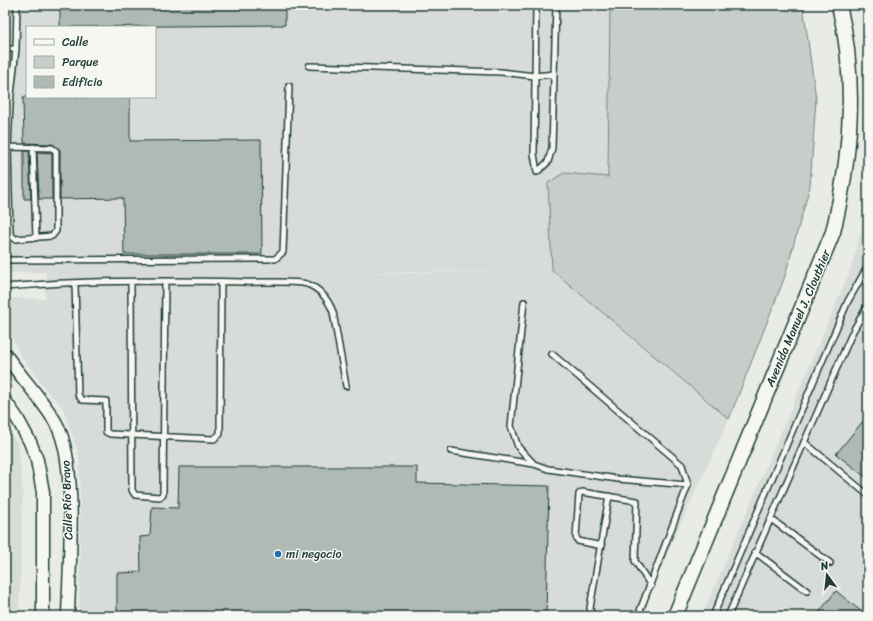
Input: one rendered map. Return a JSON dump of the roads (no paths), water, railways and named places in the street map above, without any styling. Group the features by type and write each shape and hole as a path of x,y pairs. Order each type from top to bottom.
{"main road":[{"name":"Avenida Manuel J. Clouthier","path":"674,616 833,232 844,180 850,123 848,68 839,5"}],"street":[{"name":"Calle Río Bravo","path":"5,354 57,426 64,446 68,469 70,506 68,616"},
{"name":"Calle Río Bravo","path":"5,401 17,418 30,442 37,460 42,492 43,616"}],"lane":[{"path":"8,147 52,148 57,153 56,232 52,236 16,239 10,234 8,147 10,104 16,49 17,5"},
{"path":"536,5 534,154 537,172 548,162 552,148 556,5"},
{"path":"5,49 16,49"},
{"path":"309,66 501,72 535,76 554,74"},
{"path":"5,260 275,259 283,252 289,86"},
{"path":"33,147 36,238"},
{"path":"713,616 848,301 868,266"},
{"path":"131,282 131,435 133,492 136,495 160,497 164,494 165,282"},
{"path":"5,287 51,283 131,282 305,284 322,292 329,301 333,312 346,386"},
{"path":"75,283 78,395 82,400 106,401 106,430 108,434 214,439 220,434 221,282"},
{"path":"524,302 511,426 518,447 534,464"},
{"path":"728,616 853,331 868,305"},
{"path":"552,354 682,465 688,485 651,586 638,616"},
{"path":"804,442 868,495"},
{"path":"451,451 534,464 548,469 618,479 688,485"},
{"path":"602,546 578,541 576,537 579,494 582,492 637,501 635,561 651,586"},
{"path":"591,616 590,608 602,546 609,496"},
{"path":"771,519 830,563"},
{"path":"755,552 807,591"}],"place":[{"name":"mi negocio","path":"278,554"}]}
